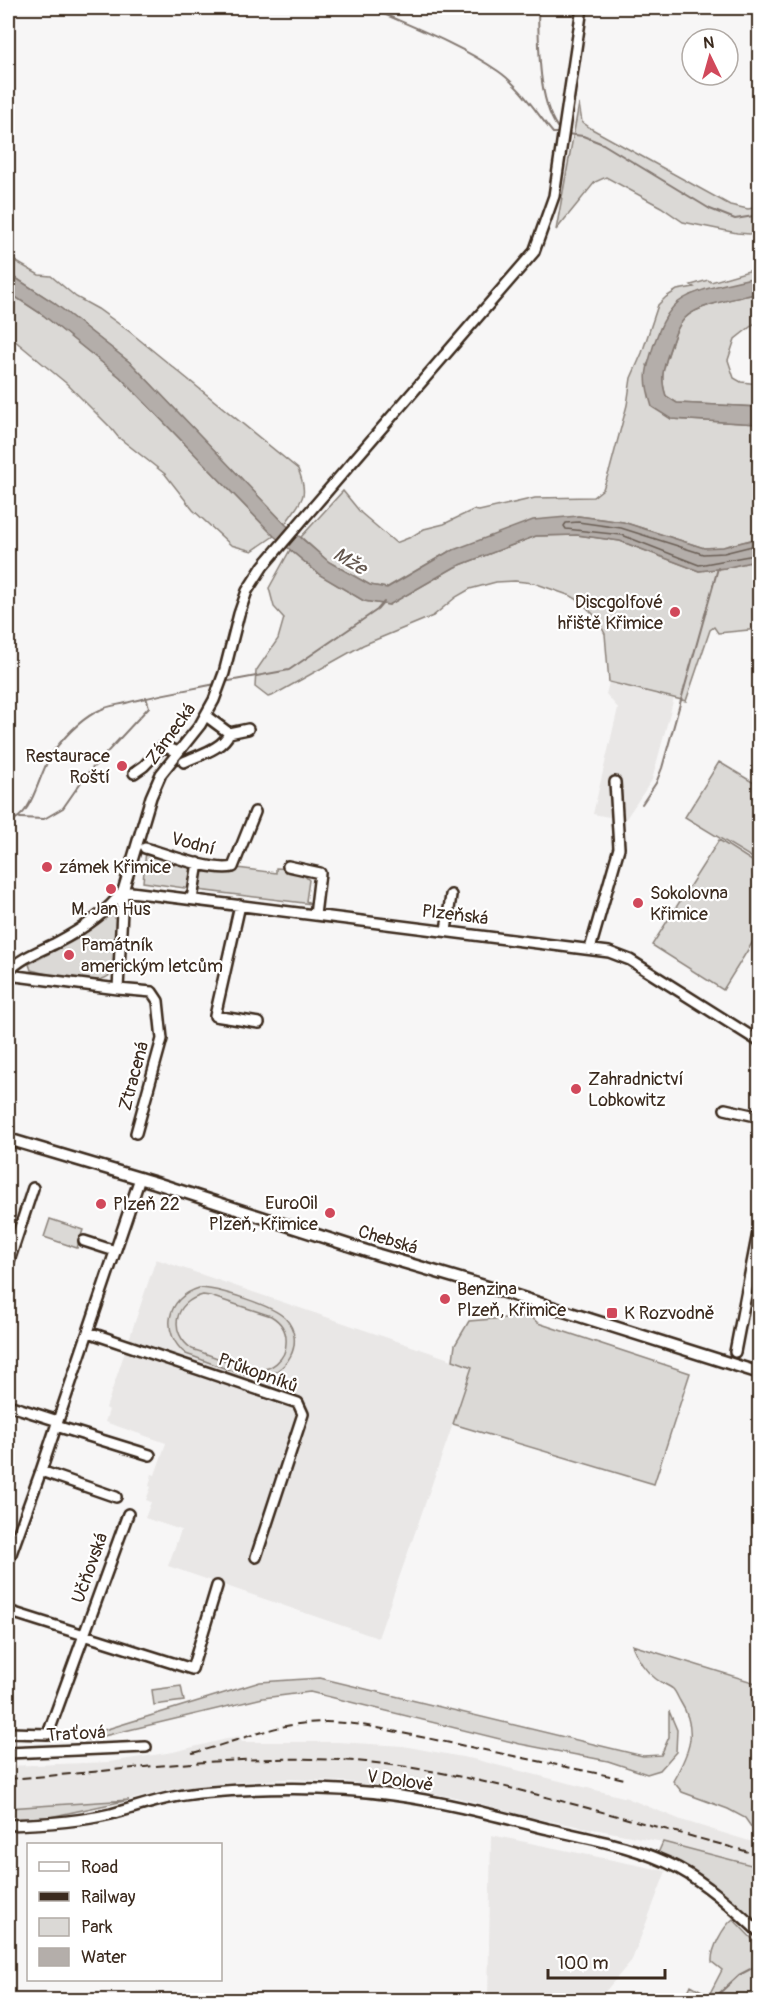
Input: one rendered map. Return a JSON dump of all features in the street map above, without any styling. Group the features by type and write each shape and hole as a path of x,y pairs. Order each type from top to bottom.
{"main road":[{"name":"Chebská","path":"8,1139 140,1178 379,1255 759,1372"}],"street":[{"name":"Zámecká","path":"123,891 153,792 161,774 207,716 227,662 247,591 263,566 534,252 554,196 582,8"},
{"path":"207,716 229,734"},
{"path":"229,734 248,729"},
{"path":"184,762 219,745 227,740 229,734"},
{"path":"134,773 161,748 178,752"},
{"path":"590,949 619,848 615,782"},
{"name":"Vodní","path":"145,848 198,863 226,869 233,867 255,812"},
{"path":"192,899 198,863"},
{"path":"288,866 320,873 315,915"},
{"path":"8,973 20,961 68,937 94,920 123,891"},
{"path":"8,973 118,989 123,891"},
{"name":"Plzeňská","path":"123,891 609,952 630,960 759,1042"},
{"path":"446,931 452,895"},
{"path":"240,905 214,1016 259,1023"},
{"name":"Ztracená","path":"118,989 152,992 158,1001 162,1039 136,1133"},
{"path":"725,1109 759,1117"},
{"path":"8,1562 140,1178"},
{"path":"8,1264 33,1188"},
{"path":"735,1352 759,1222"},
{"path":"84,1242 116,1251"},
{"name":"Průkopníků","path":"88,1332 298,1403 303,1414 256,1557"},
{"path":"8,1406 150,1455"},
{"path":"41,1471 116,1497"},
{"name":"Učňovská","path":"48,1734 128,1514"},
{"path":"8,1611 192,1668 217,1586"},
{"name":"Traťová","path":"8,1733 48,1734"},
{"name":"Traťová","path":"8,1753 146,1747"},
{"name":"V Dolově","path":"8,1825 82,1819 110,1814 162,1798 227,1790 308,1788 394,1795 457,1806 618,1845 658,1859 711,1889 759,1933"}],"shaded area":[{"path":"609,682 674,698 652,780 625,820 593,814 618,708 606,694"},
{"path":"156,1259 473,1367 378,1638 168,1566 181,1530 145,1518 151,1502 146,1500 151,1487 149,1486 152,1474 155,1475 166,1443 105,1422 109,1410 106,1408"},
{"path":"239,1736 242,1742 338,1742 403,1746 473,1759 627,1798 681,1820 759,1844 759,1867 663,1842 534,1818 455,1797 348,1782 288,1779 223,1783 168,1790 129,1800 8,1813 8,1766 109,1762 173,1752"},
{"path":"491,1835 666,1871 632,1960 598,2000 488,2000"}],"green space":[{"path":"579,104 582,122 592,129 730,205 748,209 759,207 759,232 737,233 683,222 661,207 606,177 595,182 556,230"},
{"path":"8,257 39,275 51,276 76,297 98,309 130,332 298,469 303,486 302,498 285,524 132,364 53,302 8,273"},
{"path":"759,268 759,276 690,295 647,365 671,419 759,424 759,538 723,547 704,548 623,522 578,516 448,552 386,588 370,585 329,562 301,537 343,491 361,513 396,543 424,529 444,524 473,510 479,511 535,498 593,497 603,489 610,469 627,405 631,378 658,305 677,290"},
{"path":"8,292 43,315 120,377 274,536 252,551 231,545 193,510 165,474 118,437 66,383 8,335"},
{"path":"759,293 759,320 735,339 728,360 734,378 741,382 759,384 759,407 677,403 666,396 663,384 664,369 675,334 685,318 709,305"},
{"path":"577,535 620,541 699,571 759,560 759,629 718,633 714,627 710,630 686,701 609,682 605,634 597,618 580,601 534,583 496,582 470,589 433,616 363,645 272,696 268,697 255,687 256,671 278,639 284,618 274,607 269,588 290,550 320,575 364,601 389,605 455,567 536,536"},
{"path":"719,762 759,786 759,862 685,817"},
{"path":"719,840 760,866 759,932 723,990 652,945"},
{"path":"146,850 194,866 191,889 143,882"},
{"path":"237,868 276,873 276,868 297,869 309,880 306,901 312,904 198,890 202,869"},
{"path":"119,908 115,968 109,975 100,980 89,981 31,970 29,964 77,939"},
{"path":"50,1219 83,1230 77,1248 44,1237"},
{"path":"199,1288 218,1291 257,1303 285,1318 291,1327 294,1347 285,1364 268,1375 257,1376 232,1371 186,1354 172,1336 170,1317 179,1300","holes":["203,1295 271,1316 278,1321 283,1327 286,1339 285,1349 280,1359 272,1366 254,1369 192,1349 184,1342 177,1326 180,1311 193,1299"]},
{"path":"530,1316 538,1323 690,1373 654,1484 453,1424 472,1367 453,1360 455,1345 469,1321"},
{"path":"632,1645 759,1684 759,1838 745,1818 728,1809 682,1792 673,1781 684,1761 690,1742 686,1712 674,1690 648,1672"},
{"path":"320,1678 643,1756 661,1755 669,1737 669,1711 677,1730 676,1752 660,1770 647,1774 608,1761 520,1744 310,1692 263,1698 87,1740 101,1731 260,1682"},
{"path":"181,1686 184,1701 154,1705 152,1690"},
{"path":"129,1800 50,1817 8,1819 8,1808"},
{"path":"663,1842 759,1867 759,1926 700,1876 658,1853"},
{"path":"733,1919 759,1946 759,2000 684,2000 691,1985 709,1995 722,1970 712,1962 713,1951 722,1933"}],"water":[{"path":"8,273 53,302 132,364 285,524 329,562 370,585 387,588 448,552 533,520 578,516 623,522 704,548 723,547 759,538 759,560 699,571 620,541 577,535 536,536 455,567 389,605 364,601 320,575 274,536 120,377 43,315 8,292"},
{"path":"759,276 759,293 709,305 685,318 673,338 665,363 663,379 666,396 677,403 759,407 759,424 671,419 652,407 646,382 647,369 658,334 673,307 681,300 701,291"}],"waterway":[{"path":"370,8 452,44 498,71 521,92 553,133 561,133"},
{"path":"538,8 539,55 543,90 547,106 561,132"},
{"path":"567,134 583,136 603,144 710,209 735,219 760,215"},
{"path":"642,804 656,783 662,768 718,568"},
{"path":"224,682 289,670 377,610 384,602"},
{"path":"8,822 17,818 30,802 55,749 87,717 109,707 216,684"},
{"path":"20,818 44,819 63,808 86,775 149,707 146,697"},
{"path":"712,2000 739,1975 760,1964"}],"railway":[{"path":"192,1753 281,1727 316,1722 350,1723 625,1779"},
{"path":"8,1779 231,1760 321,1759 366,1762 421,1769 503,1786 760,1855"}],"place":[{"name":"Discgolfové hřiště Křimice","path":"675,612"},
{"name":"Restaurace Roští","path":"122,766"},
{"name":"zámek Křimice","path":"47,867"},
{"name":"M. Jan Hus","path":"111,889"},
{"name":"Sokolovna Křimice","path":"638,903"},
{"name":"Památník americkým letcům","path":"69,955"},
{"name":"Zahradnictví Lobkowitz","path":"576,1089"},
{"name":"Plzeň 22","path":"101,1204"},
{"name":"EuroOil Plzeň, Křimice","path":"330,1213"},
{"name":"Benzina Plzeň, Křimice","path":"445,1299"},
{"name":"K Rozvodně","path":"612,1313"}],"water label":[{"name":"Mže","path":"350,561"}]}
